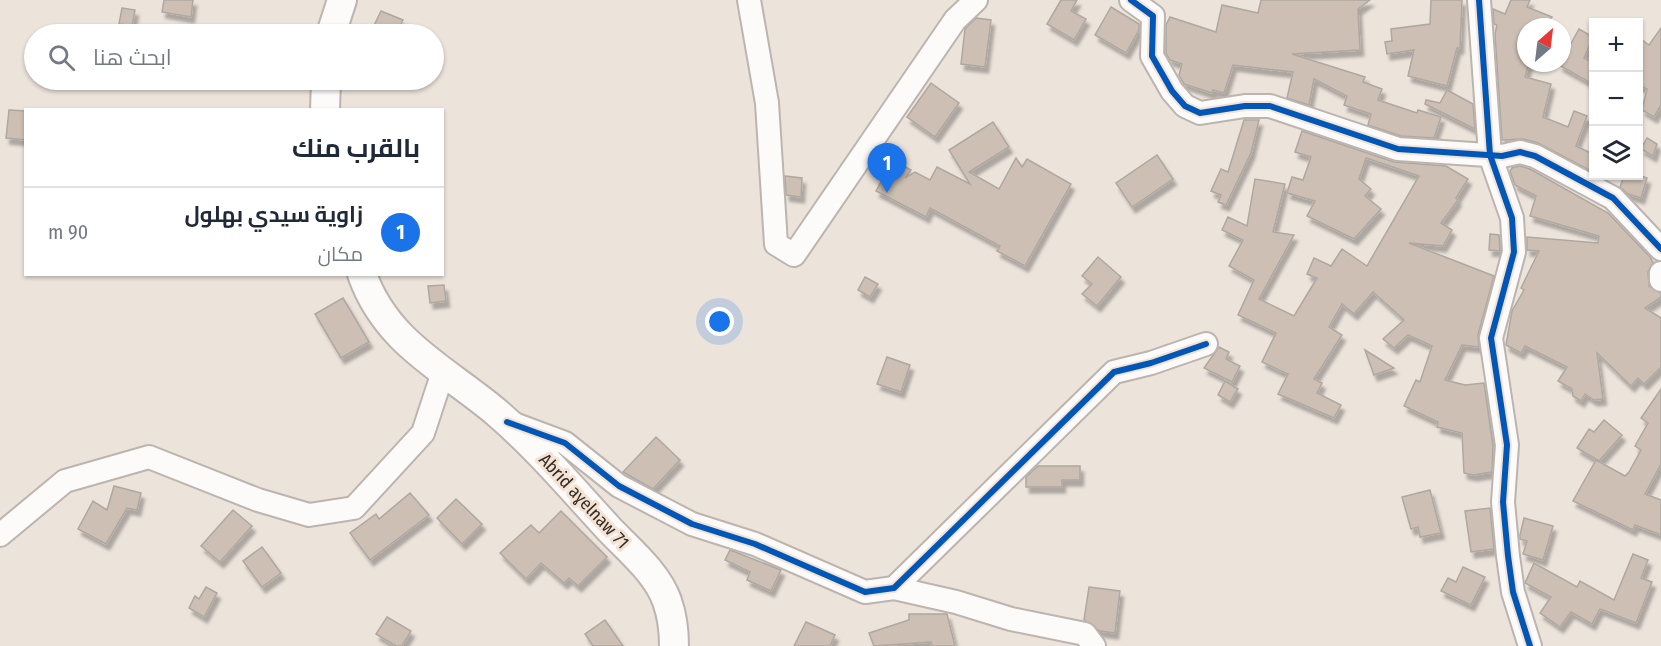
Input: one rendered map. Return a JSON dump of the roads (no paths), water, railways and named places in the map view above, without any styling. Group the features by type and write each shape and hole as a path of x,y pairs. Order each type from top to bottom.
{"main road":[{"path":"334,24 342,0"},
{"path":"325,108 326,90"},
{"name":"Abrid aɣelnaw 71","path":"363,276 384,317 399,336 507,422 566,481 651,574 668,601 674,646"}],"street":[{"path":"749,0 767,103 776,244 794,255 955,20 976,0"},
{"path":"1131,0 1153,16 1152,56 1172,91 1185,106 1200,113 1245,106 1270,106 1398,149 1490,155 1520,152 1535,156 1613,198 1660,245 1661,249"},
{"path":"1479,0 1490,155 1512,218 1514,252 1491,338 1507,445 1503,502 1508,556 1513,592 1530,646"},
{"path":"1661,273 1661,280"},
{"path":"894,588 1114,372 1151,363 1206,344"},
{"path":"0,535 65,481 149,457 258,500 309,515 354,507 423,433 443,372"},
{"path":"507,422 566,443 619,486 692,524 754,544 865,592 894,588 956,602 1011,619 1084,634 1094,646"}],"place":[{"name":"زاوية سيدي بهلول","path":"887,193"}]}
